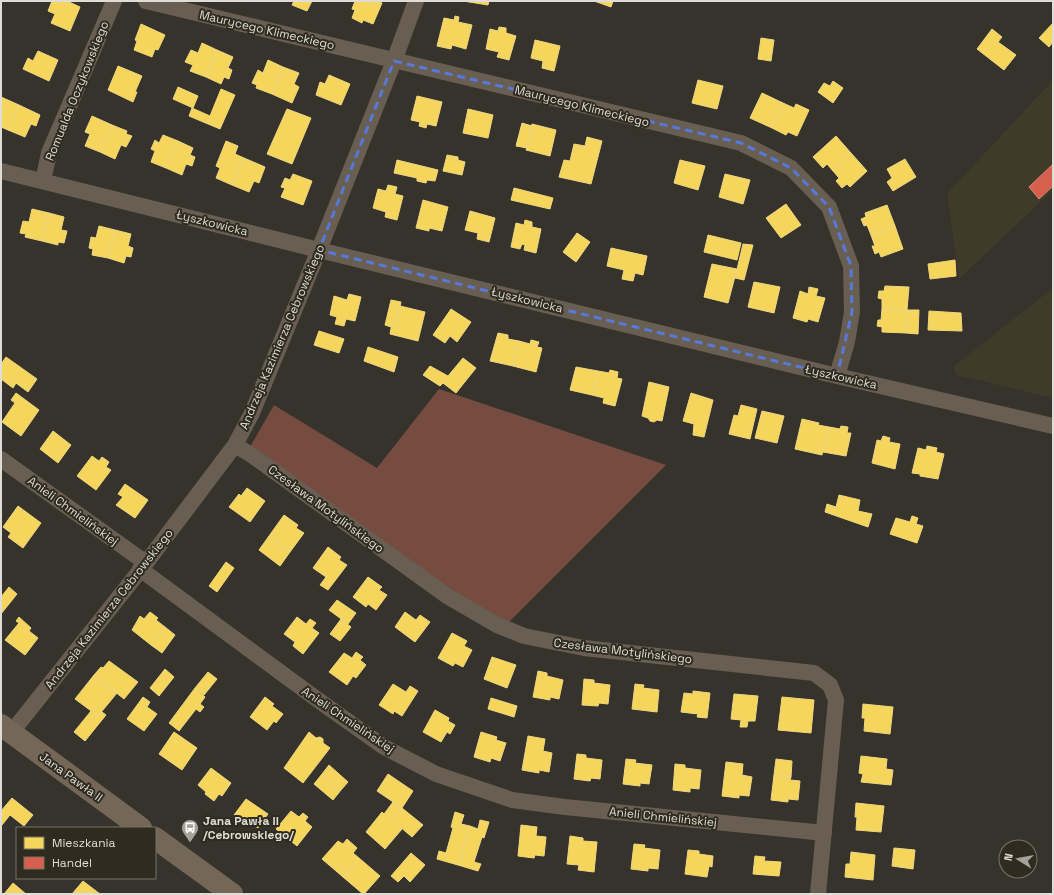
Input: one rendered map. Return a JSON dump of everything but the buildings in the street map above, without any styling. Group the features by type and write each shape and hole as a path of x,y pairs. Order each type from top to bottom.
{"street":[{"name":"Romualda Oczykowskiego","path":"43,181 49,153 114,1"},
{"name":"Maurycego Klimeckiego","path":"146,1 741,144 791,168 829,207 851,266 852,312 837,376"},
{"name":"Andrzeja Kazimierza Cebrowskiego","path":"6,729 143,566 235,445 252,413 320,250 416,1"},
{"name":"Łyszkowicka","path":"1,171 837,376 1053,426"},
{"name":"Czesława Motylińskiego","path":"235,445 260,461 447,596 497,625 524,636 584,648 814,673 830,685 836,700 818,894"},
{"name":"Anieli Chmielińskiej","path":"1,459 318,700 384,747 436,774 512,800 565,808 824,833"},
{"name":"Jana Pawła II","path":"6,729 140,827"},
{"path":"156,839 232,894"}],"highlighted area":[{"path":"394,61 741,143 791,168 829,207 851,266 852,312 837,376 319,250"}],"shaded area":[{"path":"1053,80 1053,190 959,279 947,194"},
{"path":"1053,288 1053,398 956,375 954,366"},
{"path":"439,389 666,465 508,623 454,592 246,454 274,405 377,468"}],"place":[{"name":"Jana Pawła II /Cebrowskiego/","path":"190,843"}]}
